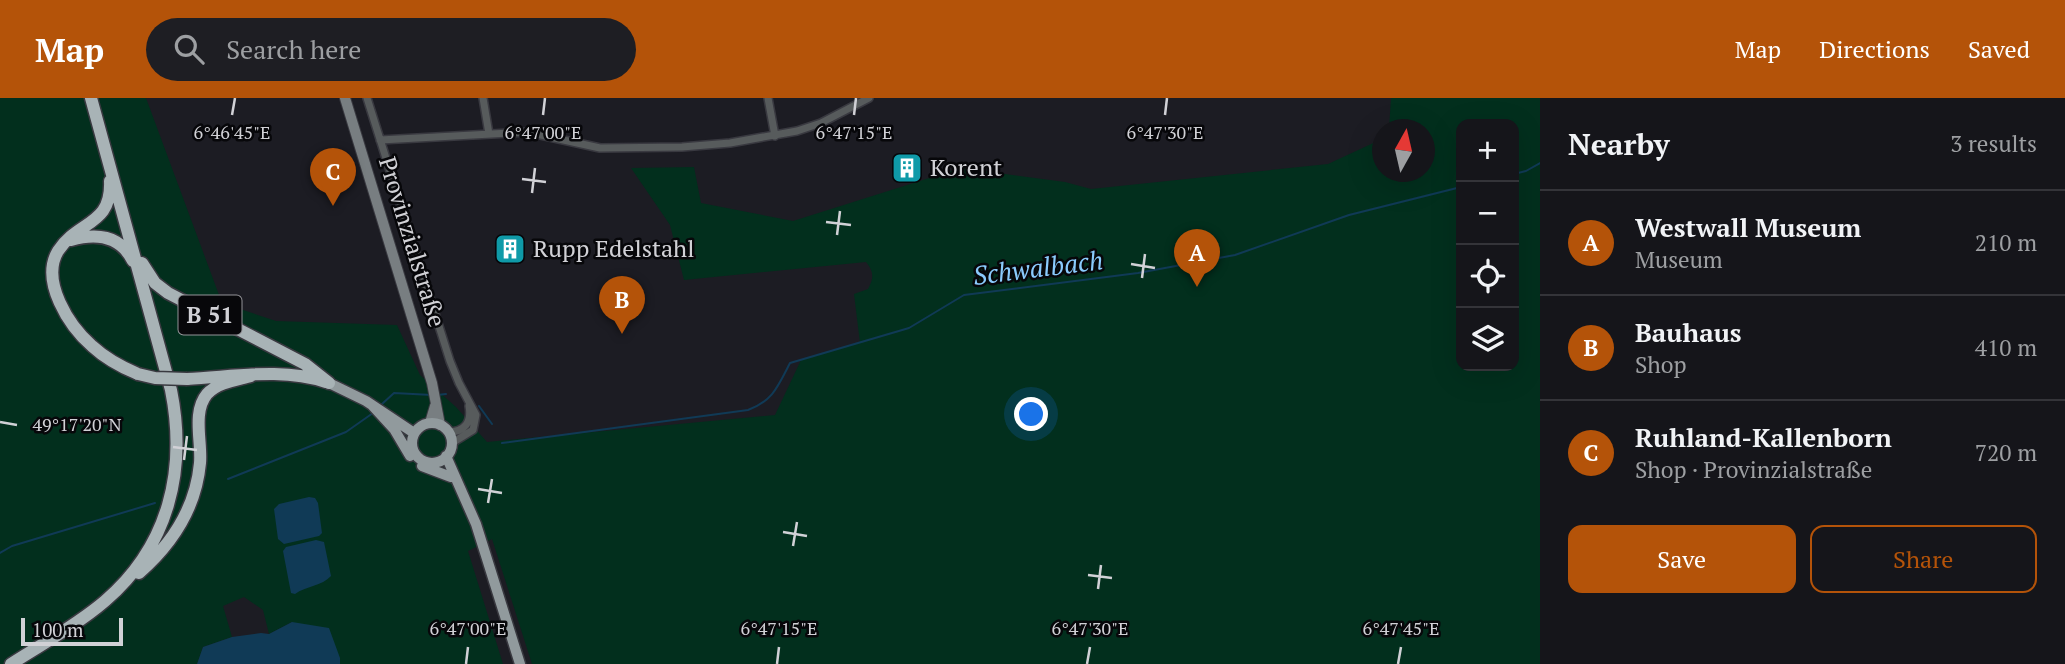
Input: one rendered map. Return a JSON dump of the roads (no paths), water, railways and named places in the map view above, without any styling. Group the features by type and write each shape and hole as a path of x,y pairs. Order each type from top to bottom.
{"highway":[{"name":"B 51","path":"91,98 142,284"},
{"name":"B 51","path":"104,141 110,197 97,219 67,241 54,259 52,275 67,316 90,345 106,358 138,374 155,378 294,375 329,383"},
{"name":"B 51","path":"124,217 144,269 155,283 168,293 305,365 329,383"},
{"path":"67,241 93,235 107,237 120,245 131,257 142,284 171,390 178,452 173,489 161,525 144,557 122,584"},
{"path":"11,664 93,611 164,548 190,506 200,463 199,415 202,403 207,394 226,383 251,376"}],"main road":[{"name":"Provinzialstraße","path":"345,98 432,383 443,430"},
{"name":"B 51","path":"329,383 369,403 414,433"},
{"name":"B 51","path":"384,415 413,461 453,478"},
{"path":"441,459 423,461 414,452 414,433 424,424 443,430 441,459 476,524 520,664"}],"street":[{"path":"368,98 450,361 476,415 475,425 467,435 443,430"},
{"path":"483,98 489,134"},
{"path":"768,98 775,136"},
{"path":"380,140 527,132 600,148 682,147 775,136 821,123 869,98"}],"water":[{"path":"315,498 318,503 322,533 284,544 278,539 274,509 279,504"},
{"path":"316,540 324,542 331,576 295,594 291,593 283,551 286,547"},
{"path":"292,622 329,628 340,664 197,664 203,647 232,637 269,634"}],"waterway":[{"name":"Schwalbach","path":"1519,173 1540,163"},
{"name":"Schwalbach","path":"502,443 748,410 769,397 790,363 909,328 964,295 1138,273 1235,255 1349,215 1456,188"},
{"name":"Schwalbach","path":"382,404 394,393 432,395"},
{"name":"Schwalbach","path":"437,395 446,394"},
{"path":"479,406 492,424"},
{"name":"Schwalbach","path":"228,479 346,432 373,413"},
{"name":"Schwalbach","path":"0,553 12,546 155,503"}],"place":[{"name":"Korent","path":"907,168"},
{"name":"Ruhland-Kallenborn","path":"333,206"},
{"name":"Rupp Edelstahl","path":"510,249"},
{"name":"Westwall Museum","path":"1197,287"},
{"name":"Bauhaus","path":"622,334"}]}
